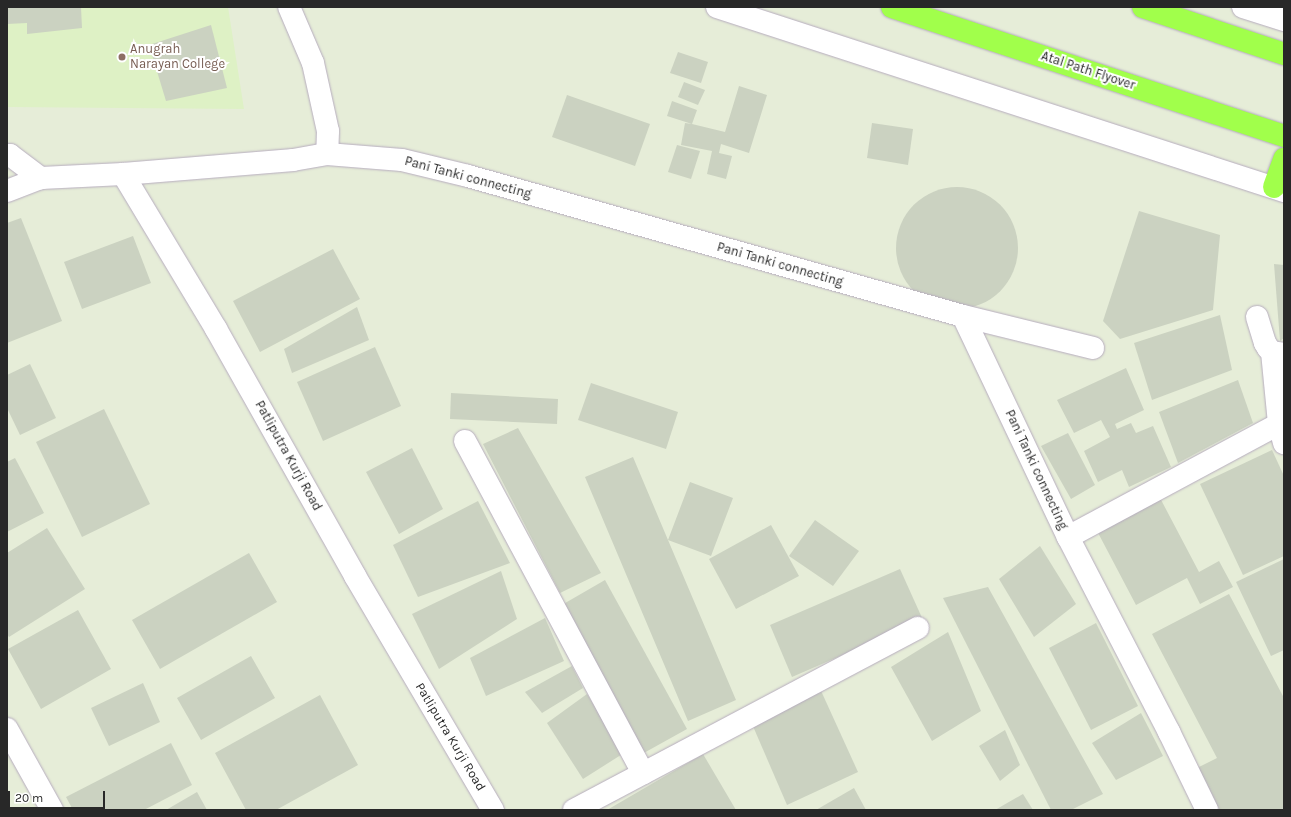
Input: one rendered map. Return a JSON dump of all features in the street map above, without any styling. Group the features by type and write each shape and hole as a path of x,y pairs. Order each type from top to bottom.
{"main road":[{"name":"Atal Path Flyover","path":"892,7 1284,136"},
{"path":"1143,7 1282,52"},
{"path":"1279,189 1284,159"}],"street":[{"path":"289,7 313,63 328,131 327,154"},
{"path":"717,7 1279,189"},
{"path":"1243,7 1284,20"},
{"name":"Pani Tanki connecting","path":"123,174 293,160 327,154 402,160 468,176 963,316 1068,537 1281,434"},
{"path":"7,155 10,155 41,178"},
{"path":"7,191 41,178 123,174"},
{"name":"Patliputra Kurji Road","path":"123,174 216,329 355,576 493,810"},
{"path":"963,316 1093,348"},
{"path":"1257,317 1265,343 1278,353 1281,434"},
{"path":"466,441 643,773"},
{"path":"1068,537 1169,732 1207,810"},
{"path":"574,810 918,628"},
{"path":"7,729 52,810"}],"shaded area":[{"name":"Anugrah Narayan College","path":"7,7 228,7 244,109 7,107"}],"building":[{"path":"7,7 81,7 82,28 27,34 27,23 7,24"},
{"path":"211,25 227,88 166,101 149,45"},
{"path":"678,52 708,62 701,83 670,73"},
{"path":"684,82 705,90 698,105 678,97"},
{"path":"739,86 767,95 749,153 721,144 719,153 732,156 726,179 707,174 712,151 681,145 685,123 725,132"},
{"path":"567,95 650,124 635,166 552,137"},
{"path":"672,101 697,110 692,124 667,116"},
{"path":"872,123 913,129 908,165 867,158"},
{"path":"677,145 700,151 691,179 668,172"},
{"path":"957,187 969,188 980,192 991,197 1000,205 1008,214 1013,225 1017,236 1017,260 1013,271 1008,282 1000,291 991,299 980,304 969,308 957,309 945,308 934,304 923,299 914,291 906,282 901,271 897,260 896,248 897,236 901,225 906,214 914,205 923,197 934,192 945,188"},
{"path":"1139,211 1220,235 1213,310 1120,339 1103,321"},
{"path":"21,218 62,321 7,343 7,223"},
{"path":"133,236 151,283 82,309 64,262"},
{"path":"333,249 360,299 260,352 233,301"},
{"path":"1274,264 1284,265 1284,338 1280,341"},
{"path":"357,307 369,340 292,373 284,349"},
{"path":"1220,315 1232,370 1152,400 1134,343"},
{"path":"375,347 401,406 323,441 297,382"},
{"path":"30,364 56,418 20,435 7,408 7,375"},
{"path":"1126,368 1144,410 1115,424 1117,429 1131,423 1136,433 1153,426 1171,467 1129,487 1122,470 1098,482 1084,451 1110,437 1101,420 1074,433 1057,400"},
{"path":"1238,380 1253,423 1178,463 1159,412"},
{"path":"591,383 678,412 666,449 578,420"},
{"path":"451,393 558,399 557,424 450,419"},
{"path":"104,409 150,504 82,537 36,442"},
{"path":"518,428 601,573 560,593 483,444"},
{"path":"1068,433 1095,485 1071,499 1041,446"},
{"path":"412,448 443,509 399,534 366,472"},
{"path":"1272,450 1284,476 1284,556 1243,575 1200,484"},
{"path":"633,457 736,700 688,721 585,477"},
{"path":"15,458 44,513 7,532 7,462"},
{"path":"690,482 733,498 711,556 668,540"},
{"path":"1159,496 1199,572 1219,561 1233,587 1200,604 1187,578 1136,605 1096,529"},
{"path":"478,501 510,563 418,597 393,545"},
{"path":"815,520 859,551 833,586 789,556"},
{"path":"771,525 799,576 736,609 709,559"},
{"path":"47,528 85,589 9,637 7,634 7,553"},
{"path":"1040,546 1076,604 1034,637 999,579"},
{"path":"249,553 277,602 160,669 132,620"},
{"path":"1284,559 1284,650 1271,656 1236,582"},
{"path":"900,569 923,620 792,677 770,625"},
{"path":"501,571 517,619 439,669 412,614"},
{"path":"605,580 687,729 642,754 560,606"},
{"path":"988,587 1103,794 1071,810 1051,810 943,598"},
{"path":"1229,594 1284,698 1284,810 1214,810 1193,770 1217,758 1152,634"},
{"path":"78,610 111,669 41,709 8,649"},
{"path":"545,618 564,661 486,696 470,658"},
{"path":"1096,623 1138,706 1091,730 1049,648"},
{"path":"948,632 981,711 932,741 891,667"},
{"path":"251,656 275,698 201,740 177,698"},
{"path":"572,666 583,688 542,713 525,692"},
{"path":"817,682 858,772 787,805 749,717"},
{"path":"143,683 160,722 109,746 91,708"},
{"path":"587,694 624,753 583,779 547,723"},
{"path":"320,695 358,765 276,810 246,810 215,753"},
{"path":"1141,713 1163,756 1116,780 1092,743"},
{"path":"1005,730 1020,765 1000,781 979,746"},
{"path":"171,743 192,785 144,810 73,810 66,797"},
{"path":"703,754 736,810 607,810"},
{"path":"854,788 866,810 816,810"},
{"path":"197,792 207,810 166,810"},
{"path":"1023,794 1033,810 995,810"}],"place":[{"name":"Anugrah Narayan College","path":"122,57"}]}
